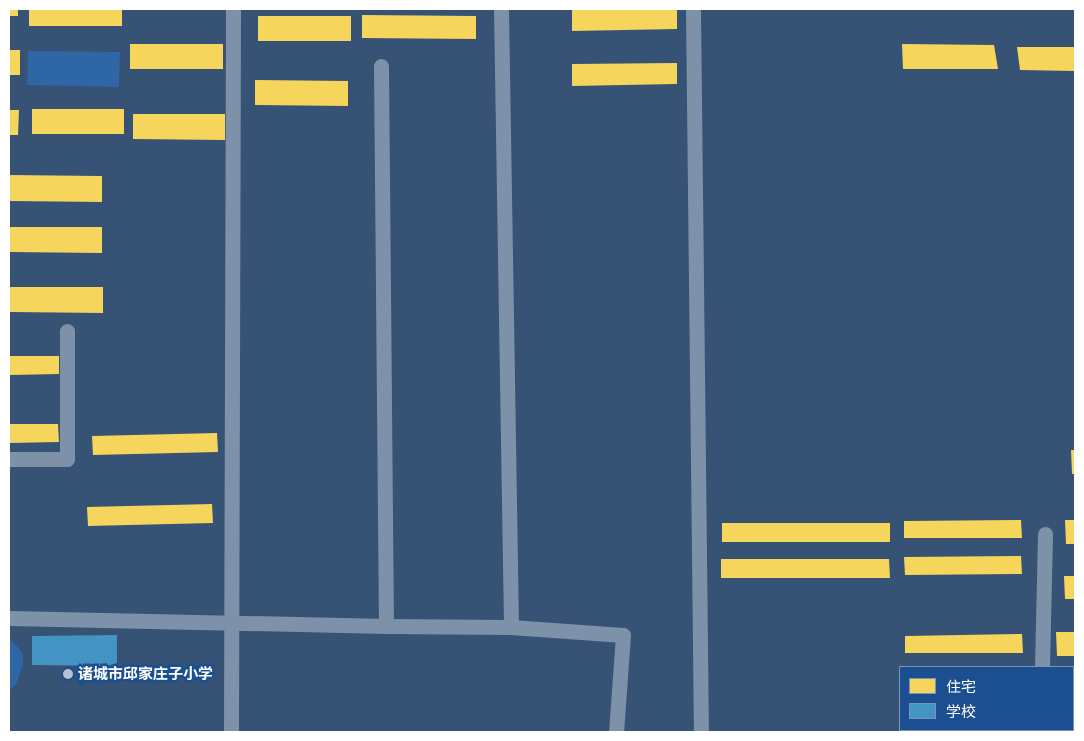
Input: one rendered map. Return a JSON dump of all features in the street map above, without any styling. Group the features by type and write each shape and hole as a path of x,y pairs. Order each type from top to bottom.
{"street":[{"path":"231,732 233,9"},
{"path":"501,9 511,627"},
{"path":"693,9 701,732"},
{"path":"381,66 386,626"},
{"path":"9,459 67,459 67,332"},
{"path":"1042,666 1045,534"},
{"path":"9,618 511,627 623,635 616,732"}],"shaded area":[{"path":"28,51 120,52 119,87 27,85"},
{"path":"9,637 23,654 23,664 17,683 9,691"}],"building: 住宅":[{"path":"9,9 18,9 18,16 9,16"},
{"path":"29,9 122,9 122,26 29,26"},
{"path":"677,9 677,29 572,31 572,10"},
{"path":"362,15 476,16 476,39 362,38"},
{"path":"258,16 351,16 351,41 258,41"},
{"path":"130,44 223,44 223,69 130,69"},
{"path":"902,44 994,45 998,69 903,69"},
{"path":"1017,47 1075,47 1075,71 1020,70"},
{"path":"9,50 20,50 20,75 9,75"},
{"path":"677,63 677,84 572,86 572,64"},
{"path":"255,80 348,81 348,106 255,105"},
{"path":"32,109 124,109 124,134 32,134"},
{"path":"9,110 19,110 18,135 9,135"},
{"path":"133,114 225,114 225,140 133,139"},
{"path":"9,175 102,176 102,202 9,201"},
{"path":"9,227 102,227 102,253 9,252"},
{"path":"9,287 103,287 103,313 9,312"},
{"path":"9,356 59,356 59,374 9,375"},
{"path":"9,424 58,424 59,442 9,443"},
{"path":"217,433 218,452 93,455 92,436"},
{"path":"1071,450 1075,450 1075,474 1072,474"},
{"path":"212,504 213,523 88,526 87,507"},
{"path":"1021,520 1022,538 904,538 904,521"},
{"path":"1065,520 1075,520 1075,544 1066,544"},
{"path":"722,523 890,523 890,542 722,542"},
{"path":"1021,556 1022,574 905,575 904,557"},
{"path":"721,559 889,559 890,578 721,578"},
{"path":"1064,576 1075,576 1075,599 1065,599"},
{"path":"1056,632 1075,632 1075,656 1057,656"},
{"path":"1022,634 1023,653 905,653 905,636"}],"building: 学校":[{"path":"117,635 117,666 32,665 32,636"}],"place":[{"name":"诸城市邱家庄子小学","path":"68,674"}]}
